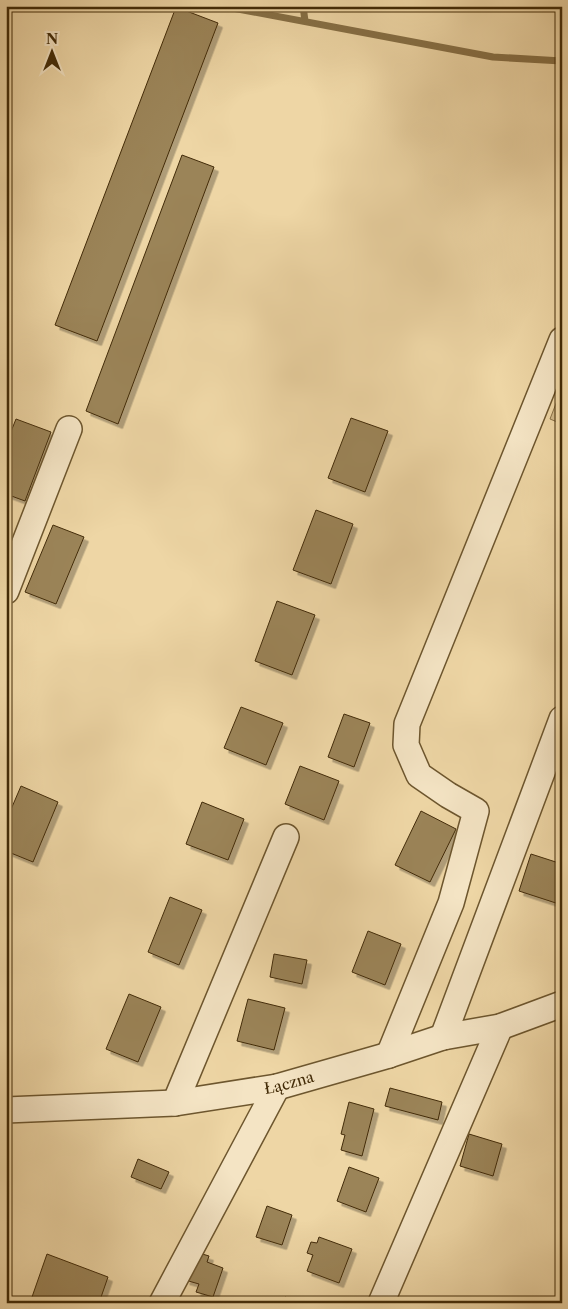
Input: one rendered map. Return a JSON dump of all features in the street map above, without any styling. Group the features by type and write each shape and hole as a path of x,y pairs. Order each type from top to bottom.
{"street":[{"path":"389,1055 451,903 476,811 418,775 406,745 407,724 562,340"},
{"path":"6,591 69,429"},
{"path":"443,1037 562,719"},
{"path":"175,1103 286,837"},
{"name":"Łączna","path":"6,1110 175,1103 277,1087 389,1055 443,1037 500,1026 562,1004"},
{"path":"381,1303 500,1026"},
{"path":"162,1303 277,1087"}],"shaded area":[{"path":"562,388 562,424 550,419"}],"building":[{"path":"176,7 218,23 97,341 55,325"},
{"path":"182,155 214,167 118,424 86,411"},
{"path":"351,418 388,431 365,492 328,478"},
{"path":"16,419 51,432 25,501 6,494 6,444"},
{"path":"316,510 353,524 331,584 293,570"},
{"path":"53,525 84,537 56,604 25,592"},
{"path":"277,601 315,615 292,675 255,661"},
{"path":"241,707 283,723 266,765 224,748"},
{"path":"344,714 370,723 354,767 328,757"},
{"path":"300,766 339,781 324,820 285,804"},
{"path":"21,786 58,802 33,862 6,851 6,821"},
{"path":"202,802 244,819 228,860 186,844"},
{"path":"421,811 456,829 430,882 395,865"},
{"path":"531,854 562,864 562,905 519,891"},
{"path":"170,897 202,910 179,965 148,952"},
{"path":"368,931 401,944 385,985 352,972"},
{"path":"274,954 307,960 302,984 270,977"},
{"path":"129,994 161,1007 138,1062 106,1049"},
{"path":"248,999 285,1008 274,1050 237,1041"},
{"path":"390,1088 442,1102 438,1120 385,1106"},
{"path":"349,1102 374,1109 362,1156 341,1150 345,1135 341,1134"},
{"path":"469,1134 502,1144 493,1176 460,1166"},
{"path":"138,1159 169,1172 161,1189 131,1177"},
{"path":"349,1167 379,1178 366,1212 337,1201"},
{"path":"267,1206 292,1215 282,1245 256,1237"},
{"path":"319,1237 352,1249 339,1283 307,1271 313,1255 307,1253 311,1242 317,1243"},
{"path":"199,1253 209,1256 207,1262 223,1268 213,1297 196,1292 199,1284 185,1280"},
{"path":"47,1254 108,1277 99,1303 47,1303 32,1297"},
{"path":"285,1297 302,1303 282,1303"}],"waterway":[{"path":"222,6 493,57 562,61"},
{"path":"303,6 305,21"}]}
